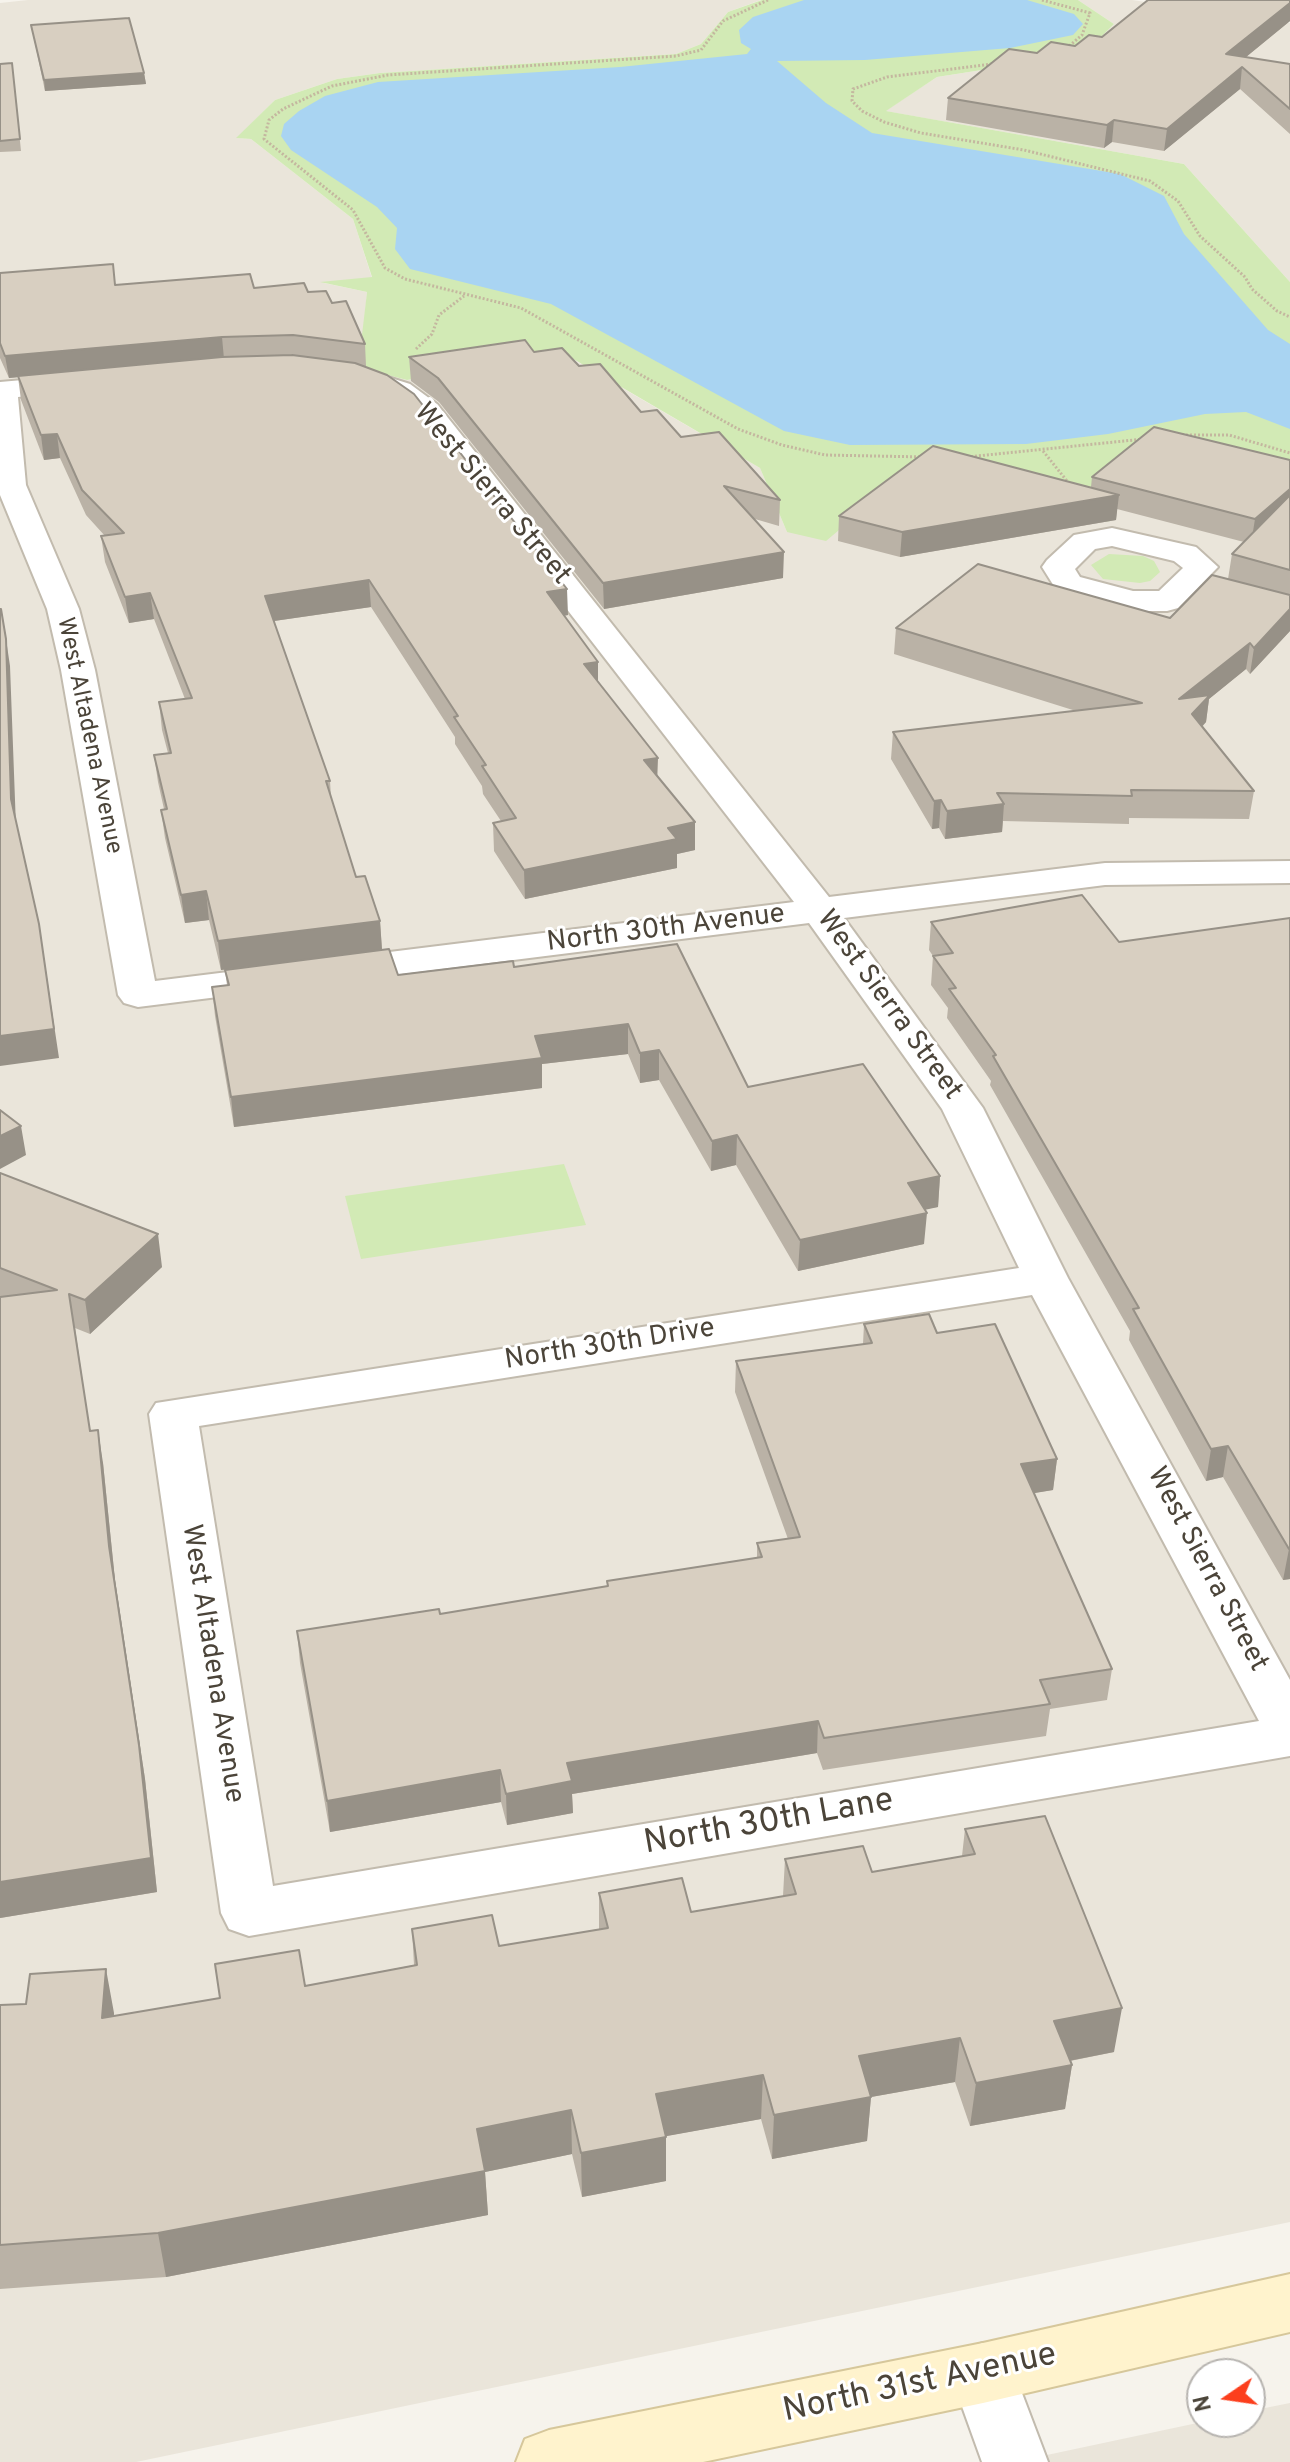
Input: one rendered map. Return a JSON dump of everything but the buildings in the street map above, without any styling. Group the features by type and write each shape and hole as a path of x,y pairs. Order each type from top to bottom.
{"street":[{"name":"West Sierra Street","path":"355,375 400,390 427,410 820,911 962,1108 1046,1278 1290,1729"},
{"path":"2,390 114,380"},
{"name":"West Altadena Avenue","path":"2,390 11,485 63,609 78,670 138,995"},
{"path":"1112,537 1185,554 1202,567 1203,587 1167,601 1132,601 1068,584 1058,567 1085,542 1112,537"},
{"name":"North 30th Avenue","path":"138,995 1105,874 1290,872"},
{"name":"North 30th Drive","path":"173,1414 1046,1278"},
{"name":"West Altadena Avenue","path":"173,1414 249,1913"},
{"name":"North 30th Lane","path":"249,1913 1290,1736"},
{"name":"North 31st Avenue","path":"549,2462 983,2373 1290,2303"},
{"path":"983,2373 1015,2462"}],"path":[{"path":"768,0 723,21 701,50 676,56 359,79 306,96 269,120 264,139 353,210 385,268 405,279 531,313 738,429 782,445 825,455 934,457"},
{"path":"1042,0 1090,13 1082,35 1068,47"},
{"path":"1061,46 1073,51 1063,53"},
{"path":"1004,62 887,77 853,89 852,101 862,111 884,122 921,133 1038,153 1150,181 1178,201 1200,236 1245,277 1252,289 1277,311 1290,317"},
{"path":"355,375 418,349 432,334 439,315 466,295"},
{"path":"1176,435 1229,435 1268,444 1290,453"},
{"path":"964,457 1148,438"},
{"path":"1043,451 1112,537"}],"shaded area":[{"path":"28,0 761,0 728,12 701,44 676,54 380,73 337,79 275,100 237,138 251,139 353,219 372,278 324,283 367,292 363,335 337,362 407,380 562,353 760,468 787,532 909,471 1093,499 1290,480 1290,2222 136,2462 0,2462 0,3"},
{"path":"1078,0 1132,0 1290,23 1290,282 1184,164 885,111 937,77 1084,54 1114,24"},
{"path":"1290,2403 1290,2462 1014,2462 1186,2425 1186,2438 1266,2438 1266,2408"}],"green space":[{"path":"762,0 1078,0 1114,24 1084,54 937,77 886,111 1184,164 1290,282 1290,480 1093,499 1111,521 1077,524 909,471 826,541 787,532 760,468 563,353 407,380 337,362 362,335 367,292 320,282 372,277 353,219 251,139 236,138 275,100 337,79 380,73 676,54 701,44 728,12"},
{"path":"1109,554 1143,556 1154,561 1160,572 1150,581 1140,583 1103,579 1091,565"},
{"path":"564,1164 586,1225 361,1259 345,1196"}],"water":[{"path":"804,0 1027,0 1074,14 1083,24 1073,35 1010,48 865,60 777,61 826,103 872,133 1120,174 1164,196 1184,234 1268,330 1290,344 1290,429 1246,412 1205,414 1108,434 1026,444 850,445 784,431 551,304 410,269 395,249 397,228 377,207 291,150 281,136 284,124 325,96 378,82 620,67 747,54 751,49 741,43 739,30 753,17"}]}
